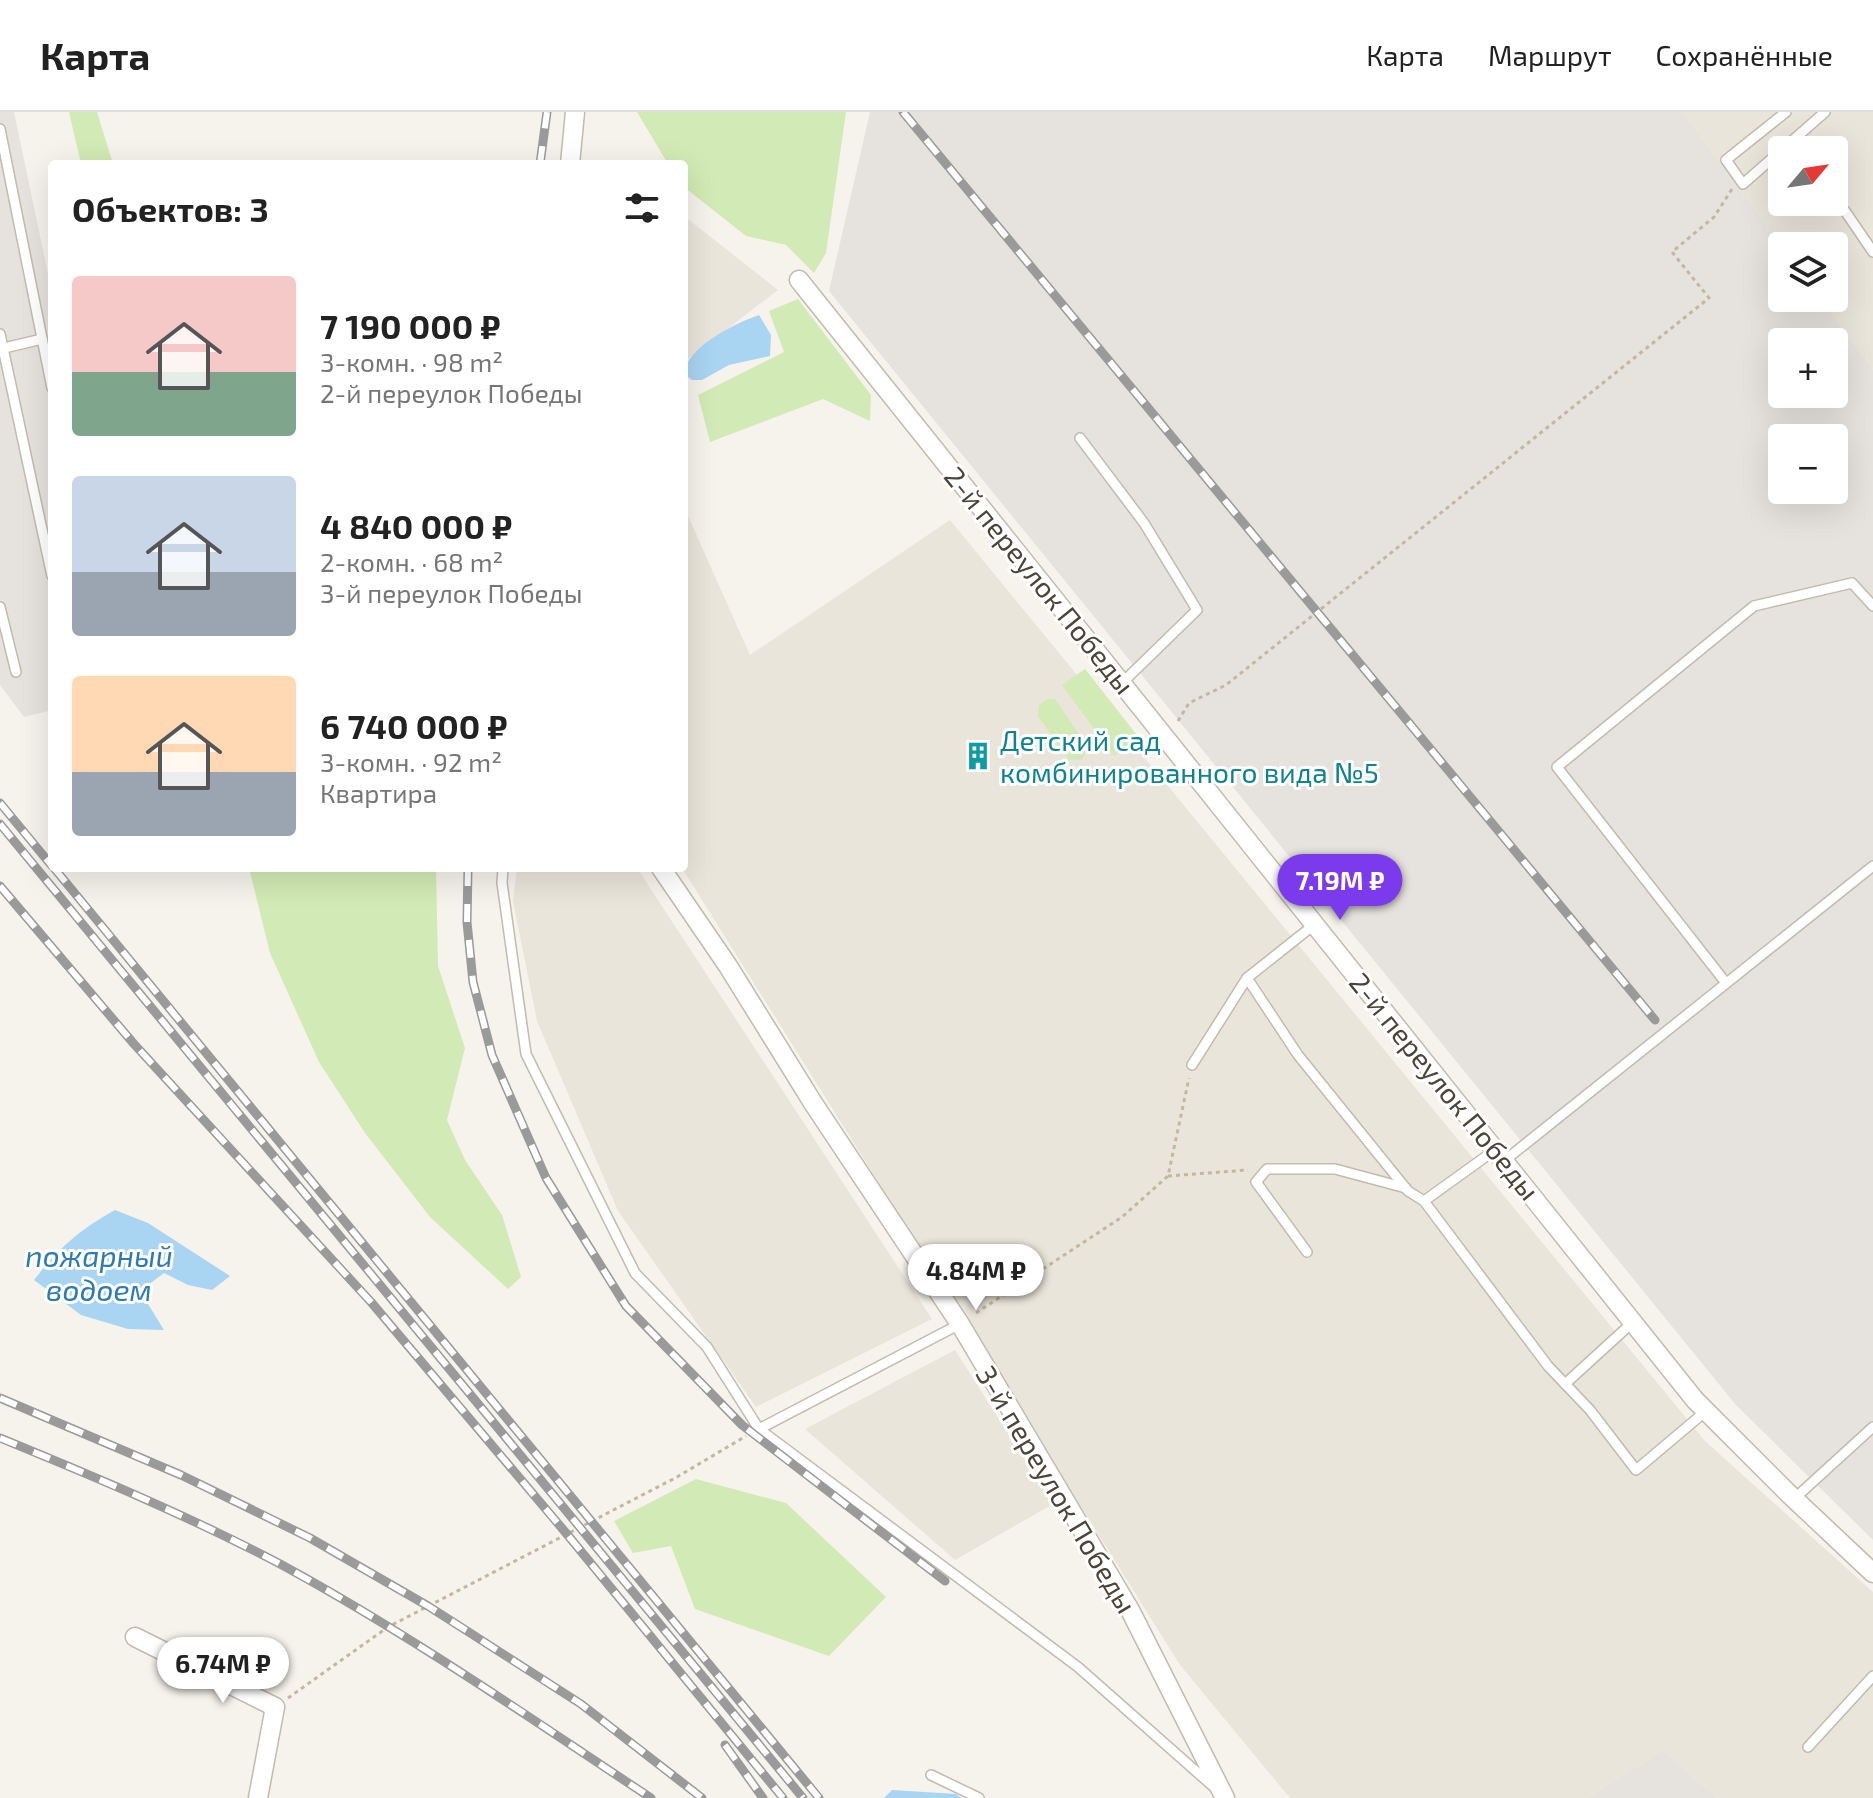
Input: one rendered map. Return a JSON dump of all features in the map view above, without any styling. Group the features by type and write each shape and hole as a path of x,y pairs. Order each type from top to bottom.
{"street":[{"path":"570,160 575,112"},
{"name":"2-й переулок Победы","path":"799,280 1706,1411 1873,1573"},
{"name":"3-й переулок Победы","path":"664,872 960,1324 1130,1610 1224,1797"},
{"path":"135,1637 275,1707 258,1798"}],"lane":[{"path":"1786,112 1726,160 1743,184 1825,112"},
{"path":"0,129 48,368"},
{"path":"1848,215 1873,252"},
{"path":"0,334 48,558"},
{"path":"2,348 42,339"},
{"path":"1080,438 1144,523 1197,610 1122,683"},
{"path":"1726,983 1557,767 1754,606 1852,583 1873,606"},
{"path":"0,607 16,672"},
{"path":"1424,1201 1500,1156 1873,866"},
{"path":"503,872 526,1054 635,1273 707,1347 759,1429 1078,1667 1224,1797"},
{"path":"1192,1065 1247,978 1315,924"},
{"path":"1247,978 1298,1055 1406,1188 1424,1201 1491,1292 1636,1470 1706,1411"},
{"path":"1307,1252 1256,1182 1267,1169 1335,1169 1406,1188"},
{"path":"1565,1384 1633,1322"},
{"path":"759,1429 960,1324"},
{"path":"1794,1499 1873,1427"},
{"path":"1808,1747 1873,1676"},
{"path":"931,1775 979,1798"}],"path":[{"path":"1166,739 1189,703 1226,685 1709,298 1672,252 1714,217 1738,179"},
{"path":"960,1324 1122,1217 1168,1176 1192,1065"},
{"path":"1168,1176 1267,1169"},
{"path":"275,1707 388,1627 677,1477 759,1429"}],"shaded area":[{"path":"0,112 14,112 48,274 48,711 24,717 0,685"},
{"path":"870,112 1683,112 1772,232 1768,232 1768,312 1830,312 1842,328 1768,328 1768,408 1848,408 1848,336 1873,370 1873,1540 1736,1405 829,291"},
{"path":"1683,112 1873,112 1873,370 1848,336 1848,328 1842,328 1830,312 1848,312 1848,232 1772,232"},
{"path":"688,219 778,290 688,359"},
{"path":"688,516 750,655 950,520 1705,1441 1873,1592 1873,1798 1716,1798 1663,1750 1588,1798 1290,1798 1180,1665 684,872 688,872"},
{"path":"517,872 640,872 932,1319 756,1407 618,1211 537,1021 513,901"},
{"path":"955,1350 1053,1504 955,1560 805,1429"},
{"path":"1663,1750 1716,1798 1588,1798"}],"green space":[{"path":"69,112 97,112 112,160 80,160"},
{"path":"637,112 846,112 826,253 814,273 786,245 746,236 688,190 688,160 666,160"},
{"path":"798,299 871,395 870,421 823,399 710,442 698,395 784,352 769,311"},
{"path":"1085,669 1140,739 1114,756 1062,685"},
{"path":"1048,699 1055,699 1087,746 1083,759 1069,760 1038,716 1039,705"},
{"path":"250,872 436,872 438,966 465,1048 447,1120 465,1160 502,1215 521,1277 508,1289 430,1217 365,1133 319,1062 270,953"},
{"path":"696,1479 786,1503 886,1597 829,1656 695,1609 671,1546 633,1553 614,1521"}],"water":[{"path":"759,315 771,335 770,356 729,365 702,380 688,377 688,362 693,355 714,337"},
{"name":"пожарный водоем","path":"115,1210 148,1223 230,1276 212,1290 188,1285 164,1273 140,1291 164,1330 128,1329 81,1315 34,1280 70,1240"},
{"path":"892,1790 956,1794 961,1798 884,1798"}],"railway":[{"path":"541,160 547,112"},
{"path":"903,112 1655,1020"},
{"path":"0,803 48,861"},
{"path":"0,824 803,1798"},
{"path":"57,872 819,1798"},
{"path":"468,872 467,922 473,982 492,1055 546,1178 626,1306 742,1425 945,1581"},
{"path":"0,886 134,1044 371,1302 566,1533 783,1798"},
{"path":"0,1398 181,1475 310,1538 428,1606 581,1704 702,1798"},
{"path":"0,1438 178,1514 282,1565 423,1648 651,1798"},
{"path":"725,1745 763,1798"}],"place":[{"name":"Детский сад комбинированного вида №5","path":"978,756"}]}
